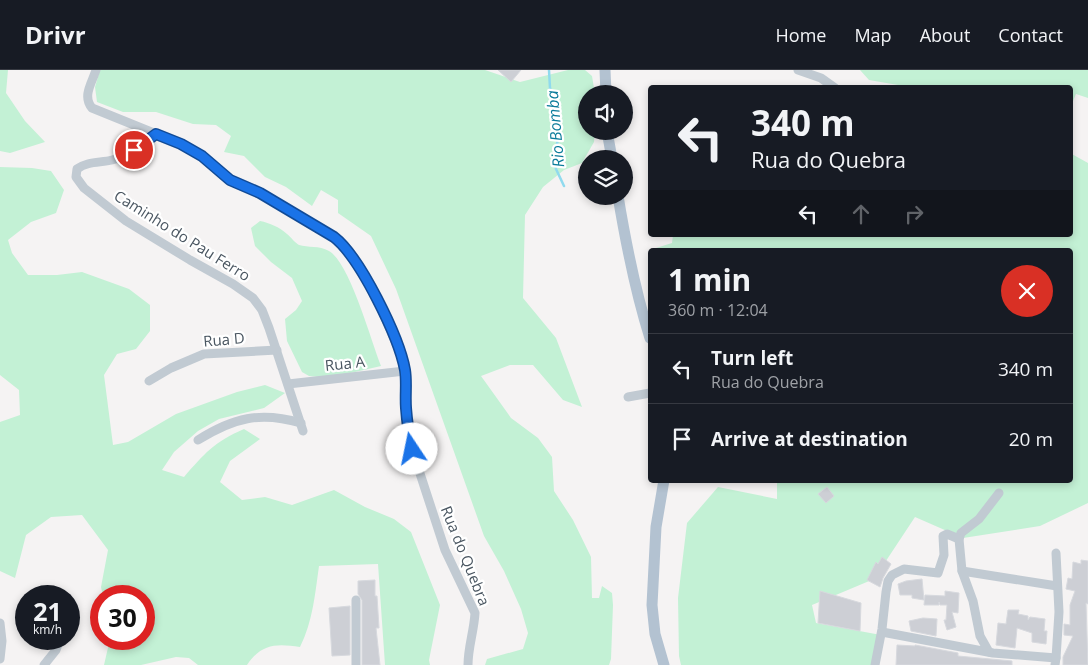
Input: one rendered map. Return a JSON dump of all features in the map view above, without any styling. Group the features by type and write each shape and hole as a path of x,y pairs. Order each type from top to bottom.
{"main road":[{"path":"605,70 606,85"},
{"path":"620,205 628,253 648,332"},
{"path":"663,483 656,527 652,605 655,634 664,665"}],"street":[{"name":"Rua do Quebra","path":"96,70 87,95 88,103 92,108 181,144 202,156 230,180 260,193 334,237 351,254 377,299 400,353 405,371 408,428 412,449 445,550 475,613 468,651 468,665"},
{"path":"798,70 821,78 831,85"},
{"name":"Caminho do Pau Ferro","path":"156,134 125,155 112,160 93,162 82,166 76,173 79,182 126,221 233,284 253,298 262,310 302,427 281,417 262,416 242,419 210,432 198,440"},
{"name":"Rua D","path":"149,381 171,368 204,354 276,350"},
{"name":"Rua A","path":"288,384 405,371"},
{"path":"628,397 648,394"},
{"path":"989,652 980,636 973,601 962,571 959,538 961,533 979,519 999,493"},
{"path":"875,665 882,632 888,581 892,575 904,569 938,573 944,555 943,536 947,534 959,538"},
{"path":"882,632 989,652 1055,661 1058,612 1056,554"},
{"path":"962,571 1057,586"},
{"path":"356,600 356,665"},
{"path":"0,623 2,641 0,659"},
{"path":"44,665 56,650"}],"green space":[{"path":"0,70 8,70 6,93 25,121 45,142 10,153 0,151"},
{"path":"100,70 485,70 520,82 568,70 585,70 592,76 594,85 578,85 578,140 594,140 594,142 589,150 578,150 578,165 564,170 543,187 525,215 523,298 556,338 582,407 563,400 533,365 510,365 481,376 511,418 538,438 552,457 554,491 573,520 591,557 592,598 599,598 602,586 612,593 611,659 609,665 485,665 487,659 523,649 528,633 521,609 504,571 484,536 396,289 371,236 338,213 338,200 321,190 312,206 286,187 265,177 244,156 224,152 231,136 216,125 193,124 156,112 123,112 97,102 95,87"},
{"path":"860,70 1088,70 1088,98 1076,94 1073,101 1073,85 898,85 869,80"},
{"path":"1073,155 1088,163 1088,503 1040,526 963,538 915,517 874,579 812,605 816,623 881,635 871,665 681,665 679,656 678,598 687,523 718,487 777,499 777,483 1073,483 1073,248 656,248 672,243 673,237 1073,237"},
{"path":"0,167 32,168 51,171 64,190 56,213 31,222 8,240 12,253 28,275 57,275 82,272 129,289 150,305 150,331 136,349 117,354 104,375 113,445 128,442 176,414 237,392 265,385 285,393 264,408 219,419 198,431 174,452 162,470 184,477 210,449 244,429 260,439 230,461 220,482 242,500 265,497 292,505 334,490 365,507 394,519 411,532 440,605 429,660 430,665 385,665 378,564 319,566 311,617 300,647 276,645 264,649 252,658 247,665 198,665 189,658 176,657 141,665 104,665 107,650 155,650 155,585 101,585 108,550 82,515 51,517 26,535 15,578 0,571 0,422 20,415 19,390 0,375"},
{"path":"260,221 281,229 299,245 325,249 337,258 352,286 381,366 329,378 309,376 302,372 287,341 285,319 296,310 302,301 292,278 271,262 255,246 251,228"}],"building":[{"path":"498,70 521,70 511,82"},
{"path":"827,487 834,496 826,503 818,494"},
{"path":"882,557 891,564 880,587 867,580 876,562 878,564"},
{"path":"1081,560 1088,561 1088,604 1086,603 1088,665 1063,665 1063,657 1073,636 1064,635 1064,624 1070,625 1070,605 1075,591 1066,589 1068,578 1072,579 1073,562 1081,564"},
{"path":"922,579 924,600 912,598 912,595 900,595 898,584"},
{"path":"375,580 379,628 376,628 380,665 362,665 362,600 358,594 358,581"},
{"path":"820,591 861,603 860,631 818,623"},
{"path":"945,591 959,593 958,613 952,612 956,627 947,630 944,620 946,620 947,605 940,605 939,602 939,605 924,605 925,595 945,596"},
{"path":"350,606 350,655 332,656 329,608"},
{"path":"1008,610 1019,610 1018,614 1028,616 1028,620 1030,617 1045,619 1044,631 1047,631 1046,644 1032,642 1032,633 1017,628 1015,648 996,645 998,623 1006,624"},
{"path":"923,618 937,619 936,636 911,631 909,621"},
{"path":"897,645 915,645 958,653 958,656 1012,661 1012,665 896,665"}],"waterway":[{"name":"Rio Bomba","path":"549,70 558,137 555,160 556,169 564,186"}],"route":[{"path":"134,150 156,134 181,144 202,156 230,180 260,193 343,244 351,254 377,299 400,353 405,371 406,407 412,449"}]}
